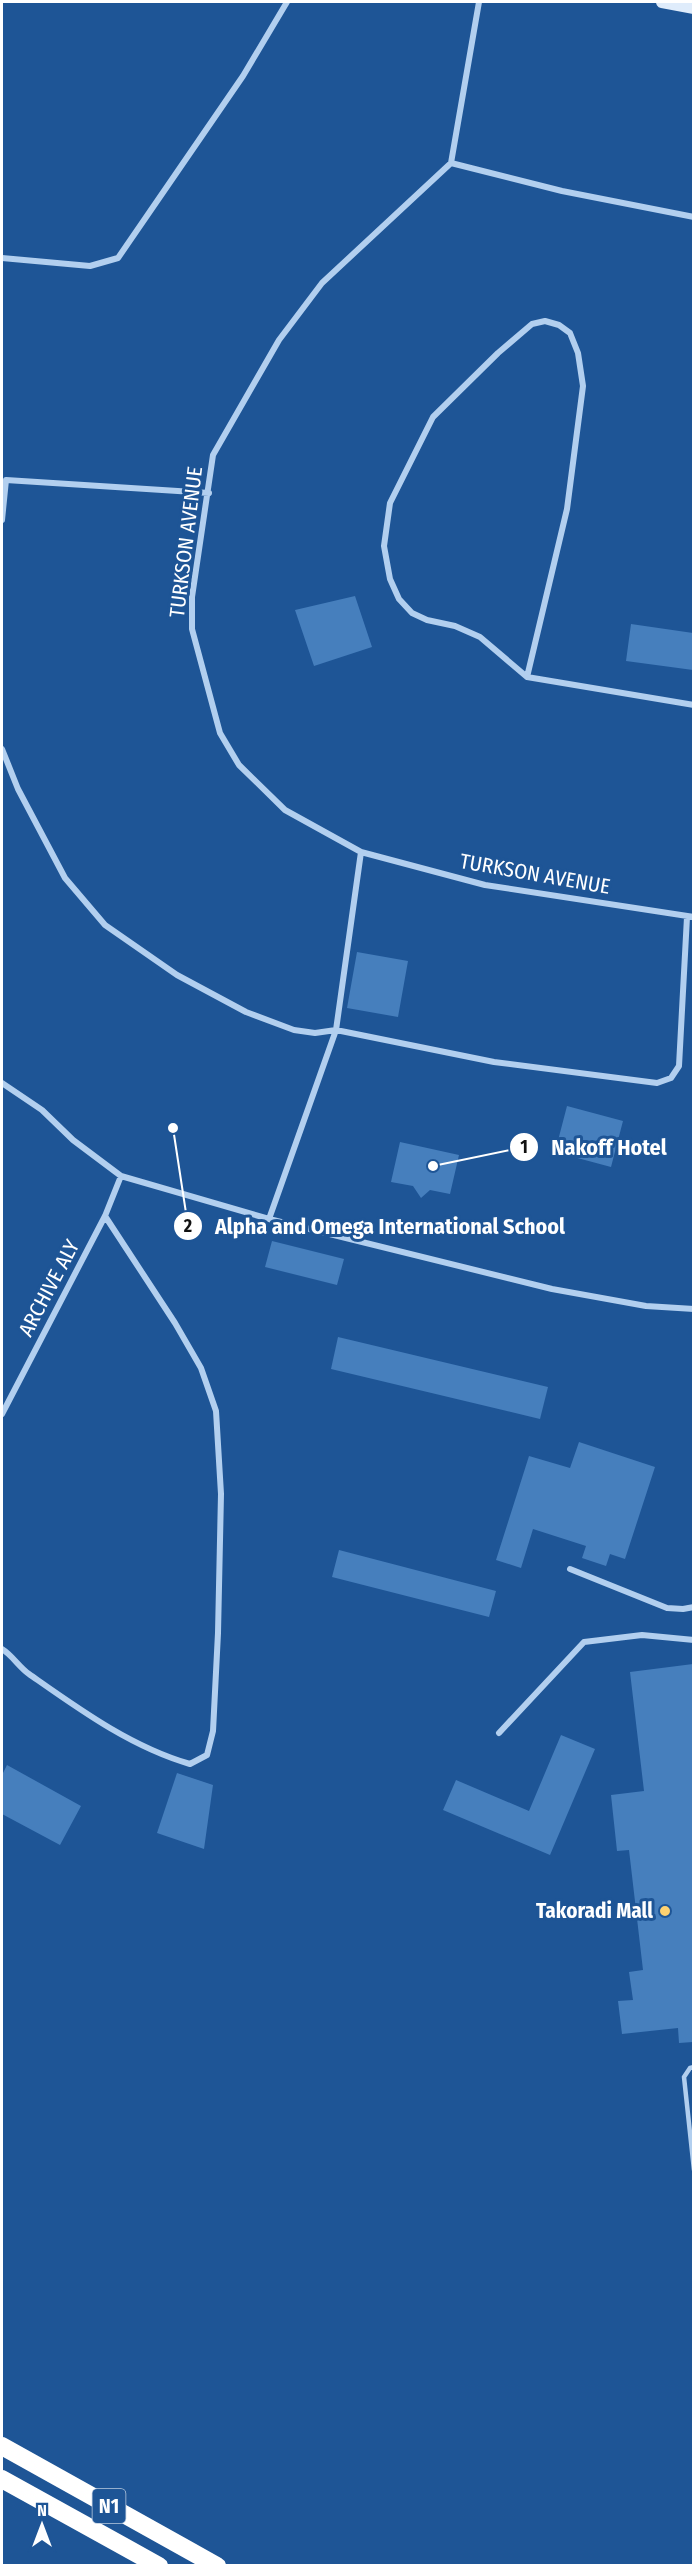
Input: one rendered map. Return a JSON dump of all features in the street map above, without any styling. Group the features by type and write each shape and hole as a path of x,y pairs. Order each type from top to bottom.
{"highway":[{"name":"N1","path":"2,2446 217,2565"},
{"name":"N1","path":"2,2479 159,2565"}],"street":[{"path":"2,258 90,266 118,258 243,76 287,2"},
{"path":"479,2 451,163 562,191 693,217"},
{"path":"662,2 693,8"},
{"name":"TURKSON AVENUE","path":"451,163 322,283 279,340 213,454 192,597 192,629 219,733 239,765 285,810 361,852 485,885 690,917"},
{"path":"527,678 567,509 583,386 578,352 570,333 559,325 545,321 532,324 498,353 433,417 390,503 384,546 390,579 399,599 412,613 427,620 455,626 480,637 527,678 693,705"},
{"path":"2,520 4,480 209,493"},
{"path":"2,749 18,789 64,878 105,925 177,975 246,1012 294,1030 315,1033 336,1030 494,1062 657,1083 671,1078 679,1066 690,917"},
{"path":"270,1219 336,1030 361,852"},
{"path":"2,1083 42,1110 73,1140 121,1176 270,1219 552,1289 646,1306 693,1309"},
{"name":"ARCHIVE ALY","path":"2,1414 105,1216 121,1176"},
{"path":"2,1649 25,1672 103,1724 166,1757 190,1764 207,1755 213,1731 218,1633 221,1494 216,1411 201,1368 175,1323 105,1216"},
{"path":"570,1569 667,1608 693,1607"},
{"path":"499,1733 584,1642 642,1635 693,1640"}],"lane":[{"path":"693,2067 684,2077 693,2170"}],"building":[{"path":"355,596 372,647 314,666 295,610"},
{"path":"631,624 693,633 693,670 626,661"},
{"path":"357,952 408,961 398,1017 347,1008"},
{"path":"567,1106 623,1121 611,1167 555,1152"},
{"path":"400,1142 459,1155 450,1194 430,1190 421,1198 413,1186 391,1182"},
{"path":"272,1241 344,1259 337,1285 265,1267"},
{"path":"338,1337 548,1387 540,1419 331,1369"},
{"path":"579,1442 655,1467 625,1559 610,1554 606,1566 582,1558 586,1546 533,1529 521,1568 496,1560 529,1456 570,1468"},
{"path":"339,1550 496,1591 489,1617 332,1577"},
{"name":"Takoradi Mall","path":"693,1664 693,2042 679,2043 678,2028 622,2034 618,2001 633,2000 629,1972 643,1970 629,1850 617,1851 611,1795 644,1791 630,1672"},
{"path":"561,1735 595,1749 550,1855 443,1810 456,1780 529,1811"},
{"path":"7,1765 81,1806 60,1845 2,1814 2,1775"},
{"path":"177,1773 213,1785 204,1849 157,1833"}],"place":[{"name":"Alpha and Omega International School","path":"173,1128"},
{"name":"Nakoff Hotel","path":"433,1166"},
{"name":"Takoradi Mall","path":"665,1911"}]}
